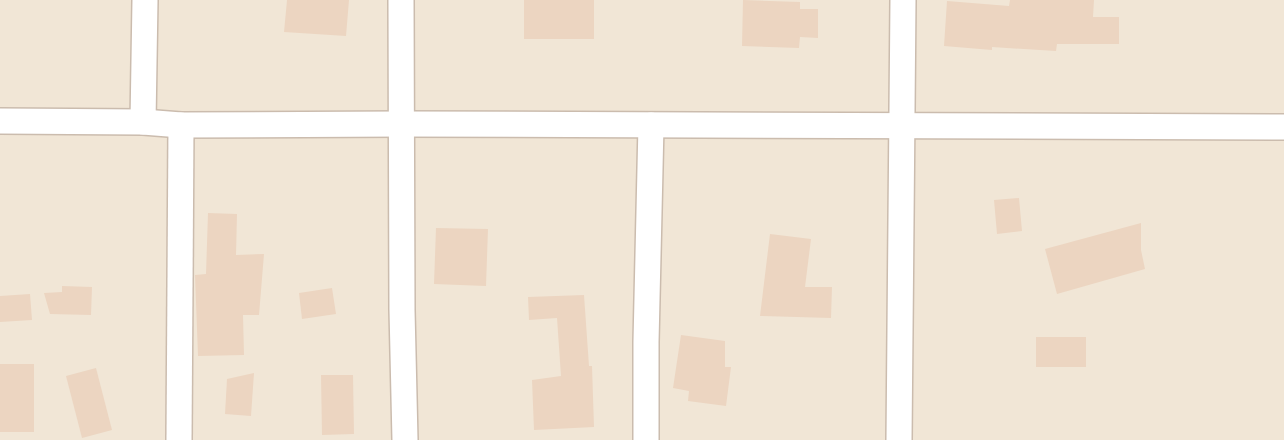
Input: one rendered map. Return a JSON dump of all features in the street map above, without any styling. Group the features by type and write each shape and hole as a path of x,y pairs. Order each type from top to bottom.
{"street":[{"path":"143,122 145,0"},
{"path":"401,0 404,440"},
{"path":"899,440 903,0"},
{"path":"0,121 143,122 181,125 1284,127"},
{"path":"179,440 181,125"},
{"path":"646,440 646,342 651,125"}],"shaded area":[{"path":"0,0 1284,0 1284,440 0,440"}],"building":[{"path":"287,0 349,0 346,36 284,32"},
{"path":"524,0 594,0 594,39 524,39"},
{"path":"743,0 800,2 800,9 818,9 818,38 800,37 799,48 742,46"},
{"path":"1010,0 1094,0 1093,17 1119,17 1119,44 1057,44 1056,51 992,47 992,50 944,46 947,1 1009,6"},
{"path":"1019,198 1022,231 997,234 994,200"},
{"path":"208,213 237,214 236,255 264,254 259,315 243,315 244,355 198,356 195,275 206,274"},
{"path":"1141,223 1141,250 1145,269 1057,294 1045,249"},
{"path":"436,228 488,229 486,286 434,284"},
{"path":"770,234 811,239 805,287 832,287 831,318 760,316"},
{"path":"62,286 92,287 91,315 50,314 44,293 62,292"},
{"path":"332,288 336,314 302,319 299,293"},
{"path":"30,294 32,320 0,322 0,296"},
{"path":"584,295 589,366 592,366 594,427 534,430 532,380 561,376 557,318 529,320 528,297"},
{"path":"681,335 725,341 725,367 731,367 726,406 688,401 689,391 673,388"},
{"path":"1036,337 1086,337 1086,367 1036,367"},
{"path":"0,364 34,364 34,432 0,432"},
{"path":"96,368 112,430 82,438 66,376"},
{"path":"254,373 251,416 225,414 227,379"},
{"path":"321,375 353,375 354,434 322,435"}]}
